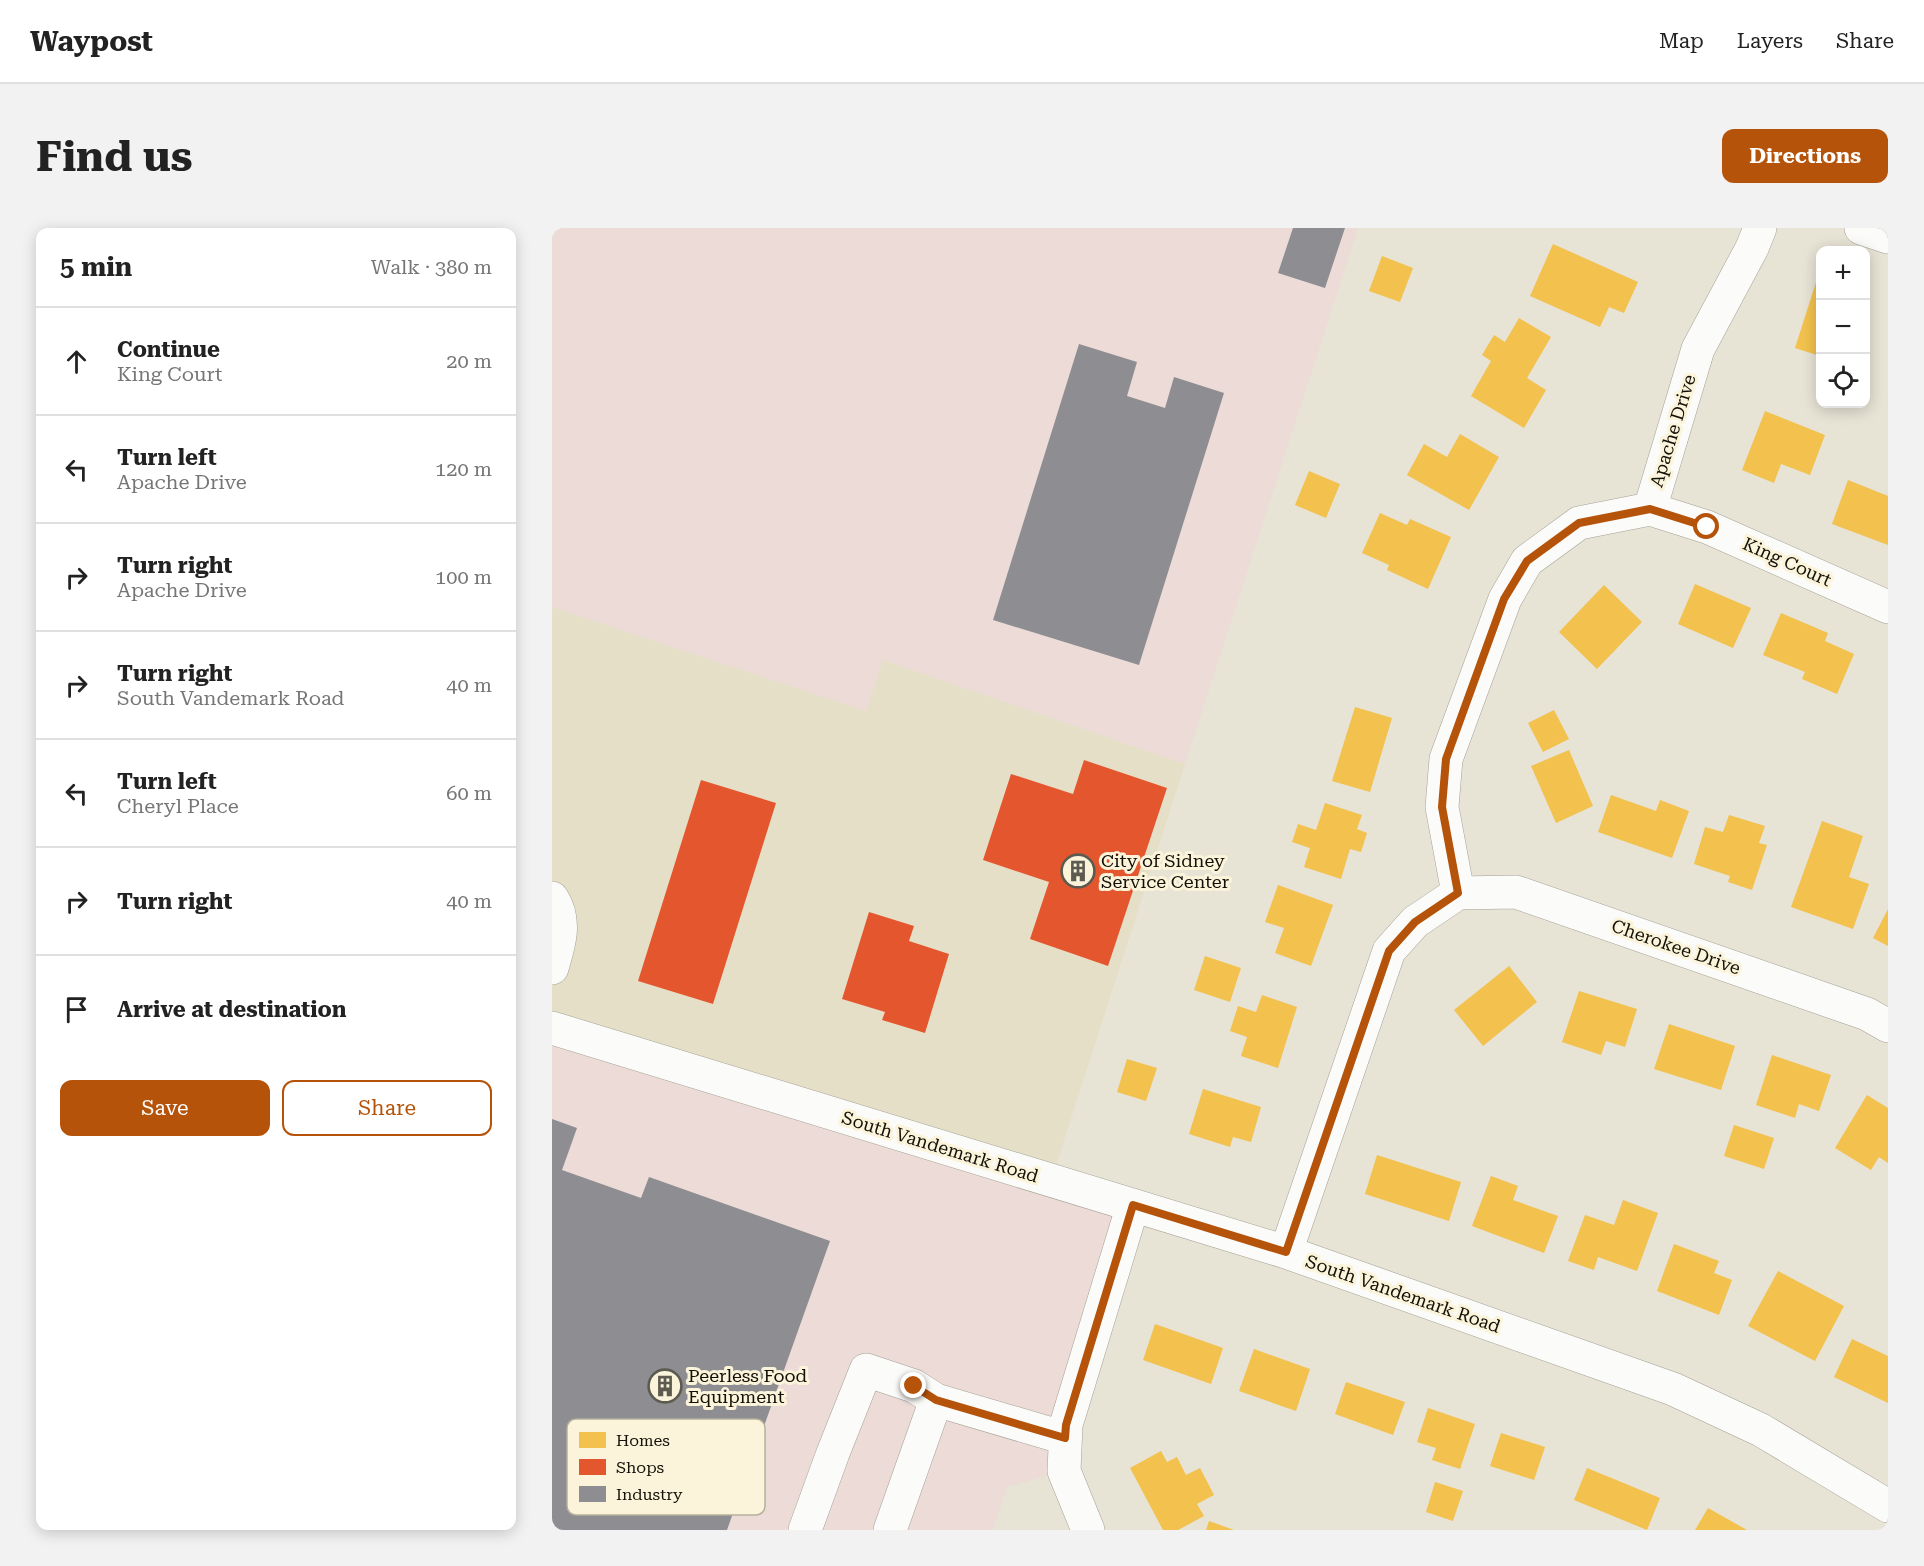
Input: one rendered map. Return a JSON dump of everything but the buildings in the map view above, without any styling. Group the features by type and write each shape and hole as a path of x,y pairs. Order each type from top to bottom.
{"street":[{"name":"Apache Drive","path":"1458,893 1442,807 1446,759 1504,599 1527,561 1579,523 1650,509 1698,350 1752,248 1760,228"},
{"path":"1861,228 1888,237"},
{"name":"King Court","path":"1650,509 1707,527 1888,607"},
{"name":"Cherokee Drive","path":"1458,893 1516,892 1867,1014 1888,1026"},
{"path":"1286,1252 1389,951 1415,922 1458,893"},
{"path":"552,898 557,906 561,936 552,968"},
{"name":"South Vandemark Road","path":"552,1028 1286,1252 1673,1389 1761,1430 1888,1506"},
{"path":"1088,1530 1064,1471 1066,1425 1133,1205"},
{"path":"805,1530 866,1370 914,1386 936,1400 1065,1438"},
{"path":"890,1530 936,1400"}],"shaded area":[{"path":"552,228 1358,228 1185,764 883,660 866,711 552,607"},
{"path":"552,607 866,711 883,660 1185,764 1051,1181 552,1028"},
{"path":"552,1028 1133,1205 1064,1471 1007,1487 993,1530 552,1530"}],"place":[{"name":"City of Sidney Service Center","path":"1078,871"},
{"name":"Peerless Food Equipment","path":"665,1386"}],"route":[{"path":"914,1386 936,1400 1065,1438 1066,1425 1133,1205 1286,1252 1389,951 1415,922 1458,893 1442,807 1446,759 1504,599 1527,561 1579,523 1650,509 1707,527"}]}
